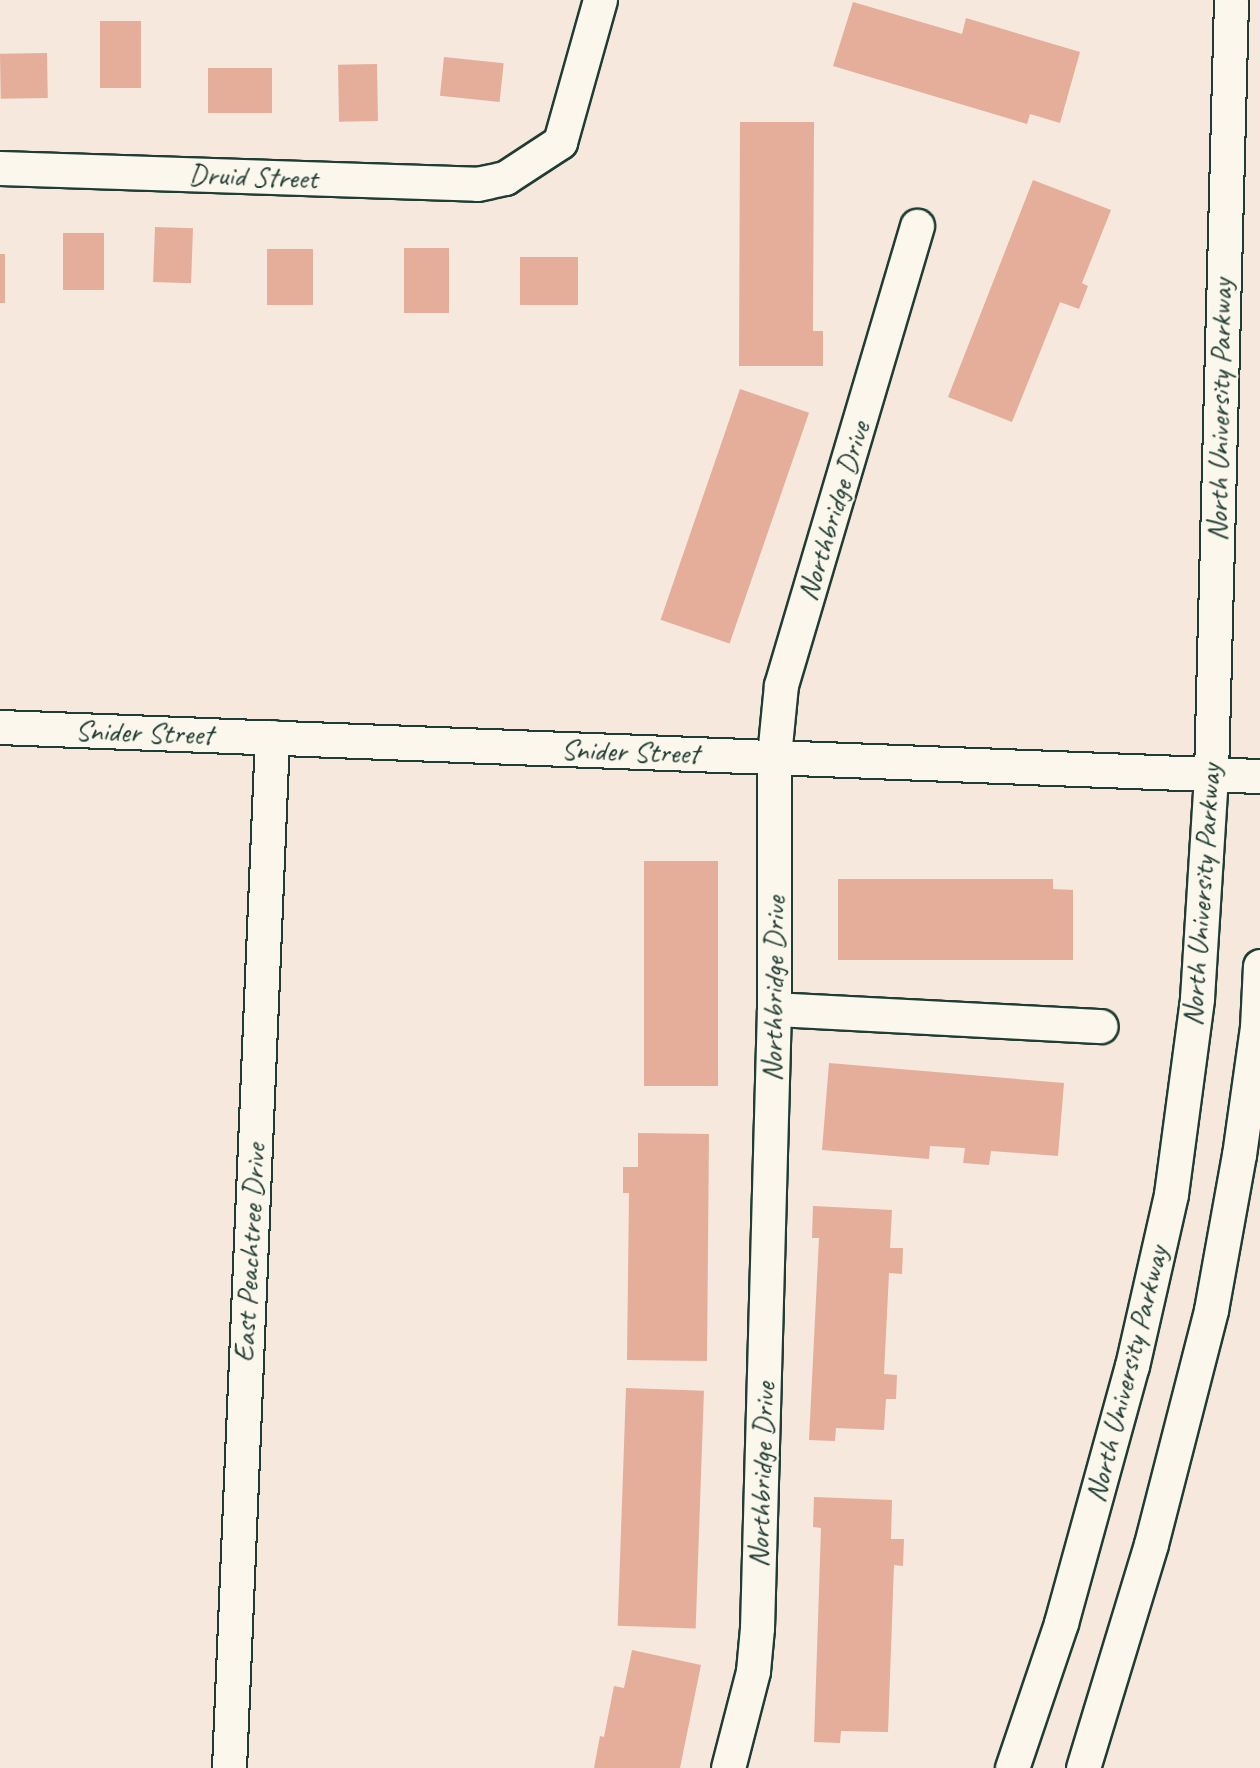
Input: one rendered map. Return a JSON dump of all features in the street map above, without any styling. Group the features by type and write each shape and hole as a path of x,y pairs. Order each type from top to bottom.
{"street":[{"name":"Druid Street","path":"0,168 477,184 505,178 560,141 600,0"},
{"name":"North University Parkway","path":"1012,1768 1064,1612 1132,1366 1171,1194 1197,998 1211,774 1231,0"},
{"name":"Northbridge Drive","path":"728,1768 753,1671 757,1628 774,1009 774,756 781,685 917,226"},
{"name":"Snider Street","path":"0,727 1260,776"},
{"name":"East Peachtree Drive","path":"229,1768 272,737"},
{"path":"1083,1768 1151,1544 1211,1310 1239,1155 1257,1027 1260,966"},
{"path":"774,1009 1101,1026"}],"building":[{"path":"853,2 962,34 966,18 1080,52 1060,123 1030,114 1027,124 833,66"},
{"path":"100,21 141,21 141,88 100,88"},
{"path":"47,53 48,98 1,99 0,54"},
{"path":"444,57 504,63 500,102 440,96"},
{"path":"377,64 378,121 339,122 338,65"},
{"path":"208,68 272,68 272,113 208,113"},
{"path":"740,122 814,122 813,331 823,331 823,366 739,366"},
{"path":"1033,180 1111,210 1082,283 1088,286 1079,309 1060,302 1012,422 948,397"},
{"path":"155,227 193,228 191,283 153,282"},
{"path":"63,233 104,233 104,290 63,290"},
{"path":"404,248 449,248 449,313 404,313"},
{"path":"267,249 313,249 313,305 267,305"},
{"path":"0,254 5,254 5,303 0,303"},
{"path":"520,257 578,257 578,305 520,305"},
{"path":"740,389 809,413 730,643 661,620"},
{"path":"644,861 718,861 718,1086 644,1086"},
{"path":"838,879 1053,879 1053,889 1073,890 1073,960 838,960"},
{"path":"829,1063 1064,1083 1058,1156 991,1151 989,1165 963,1163 965,1148 930,1146 929,1159 822,1150"},
{"path":"638,1133 709,1134 707,1361 627,1360 629,1193 623,1193 623,1167 638,1167"},
{"path":"813,1206 892,1210 890,1248 903,1248 902,1274 889,1273 884,1374 897,1375 896,1399 886,1399 884,1430 836,1428 835,1441 809,1440 819,1238 812,1238"},
{"path":"626,1388 704,1391 696,1629 618,1626"},
{"path":"814,1497 892,1500 891,1539 904,1539 903,1566 894,1565 888,1732 841,1731 840,1743 814,1742 821,1528 813,1527"},
{"path":"632,1650 701,1665 680,1768 594,1768 600,1736 604,1737 614,1686 624,1688"}]}
